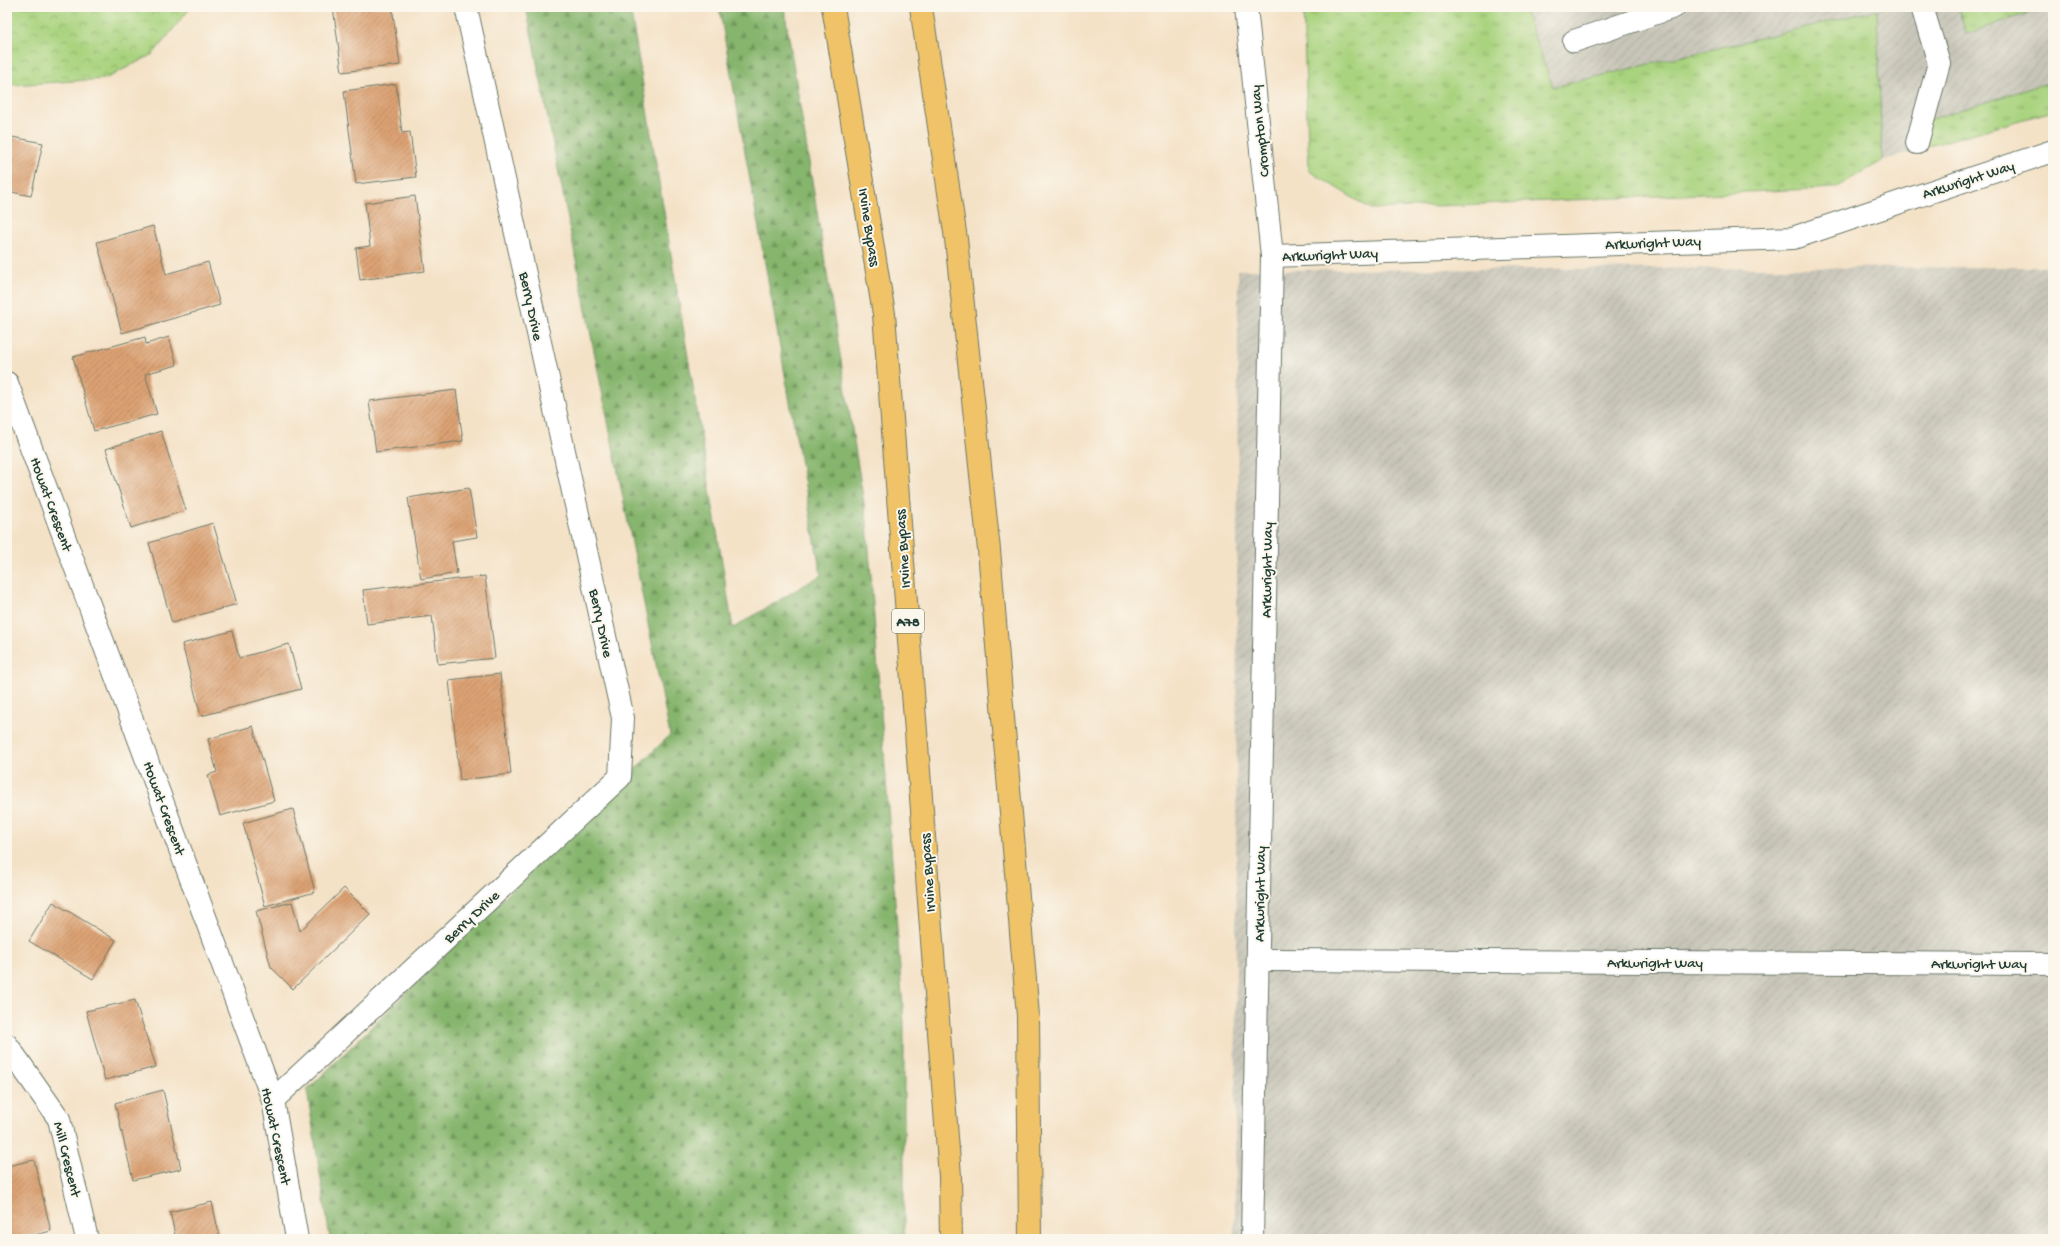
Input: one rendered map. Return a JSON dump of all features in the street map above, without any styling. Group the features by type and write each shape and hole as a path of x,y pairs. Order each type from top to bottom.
{"highway":[{"name":"Irvine Bypass","path":"834,7 884,314 950,1176 951,1239"},
{"path":"921,7 956,239 989,550 1028,1016 1030,1239"}],"street":[{"name":"Berry Drive","path":"273,1100 620,777 623,718 466,7"},
{"name":"Crompton Way","path":"1246,7 1272,256"},
{"path":"1574,41 1674,7"},
{"path":"1917,142 1939,64 1922,7"},
{"name":"Arkwright Way","path":"1252,1239 1272,256 1793,238 2053,151"},
{"name":"Howat Crescent","path":"7,383 273,1100 298,1239"},
{"name":"Arkwright Way","path":"1258,960 2053,964"},
{"name":"Mill Crescent","path":"7,1045 59,1119 87,1239"}],"shaded area":[{"path":"1523,7 1958,7 1966,33 2045,7 2053,7 2053,81 1925,121 1925,147 1882,161 1877,10 1553,87"},
{"path":"2053,267 2053,1239 1235,1239 1238,270"}],"green space":[{"path":"7,7 191,7 153,54 105,79 7,85"},
{"path":"526,7 630,7 733,628 821,575 719,7 784,7 867,522 904,1023 904,1239 330,1239 307,1090 670,735"},
{"path":"1303,7 1523,7 1553,87 1877,10 1882,161 1835,188 1371,209 1309,171"},
{"path":"1958,7 2045,7 1966,34"},
{"path":"2053,81 2053,111 1925,147 1925,121"}],"building":[{"path":"333,7 392,7 400,65 342,72"},
{"path":"396,84 402,133 410,132 416,177 356,184 344,91"},
{"path":"7,136 43,143 31,196 7,191"},
{"path":"415,196 425,271 360,280 356,248 370,246 365,203"},
{"path":"153,226 166,274 208,262 220,305 122,333 97,242"},
{"path":"145,337 146,344 169,337 177,365 145,374 157,414 94,431 73,357"},
{"path":"456,390 463,441 376,452 369,401"},
{"path":"161,431 186,510 131,528 106,449"},
{"path":"469,488 477,537 452,541 457,573 421,579 408,498"},
{"path":"213,523 237,604 172,623 149,543"},
{"path":"485,576 495,658 438,664 432,616 367,624 363,590"},
{"path":"232,631 239,658 289,644 301,689 201,716 182,644"},
{"path":"500,674 511,774 460,780 449,680"},
{"path":"253,726 274,801 220,816 208,775 217,772 208,739"},
{"path":"293,809 315,892 265,906 243,823"},
{"path":"344,888 370,914 293,989 271,967 256,911 292,902 300,931"},
{"path":"53,902 116,940 93,979 29,941"},
{"path":"135,1000 156,1067 105,1080 86,1011"},
{"path":"163,1090 181,1169 133,1180 115,1103"},
{"path":"34,1160 51,1231 19,1239 7,1239 7,1166"},
{"path":"212,1202 220,1239 176,1239 170,1212"}]}
